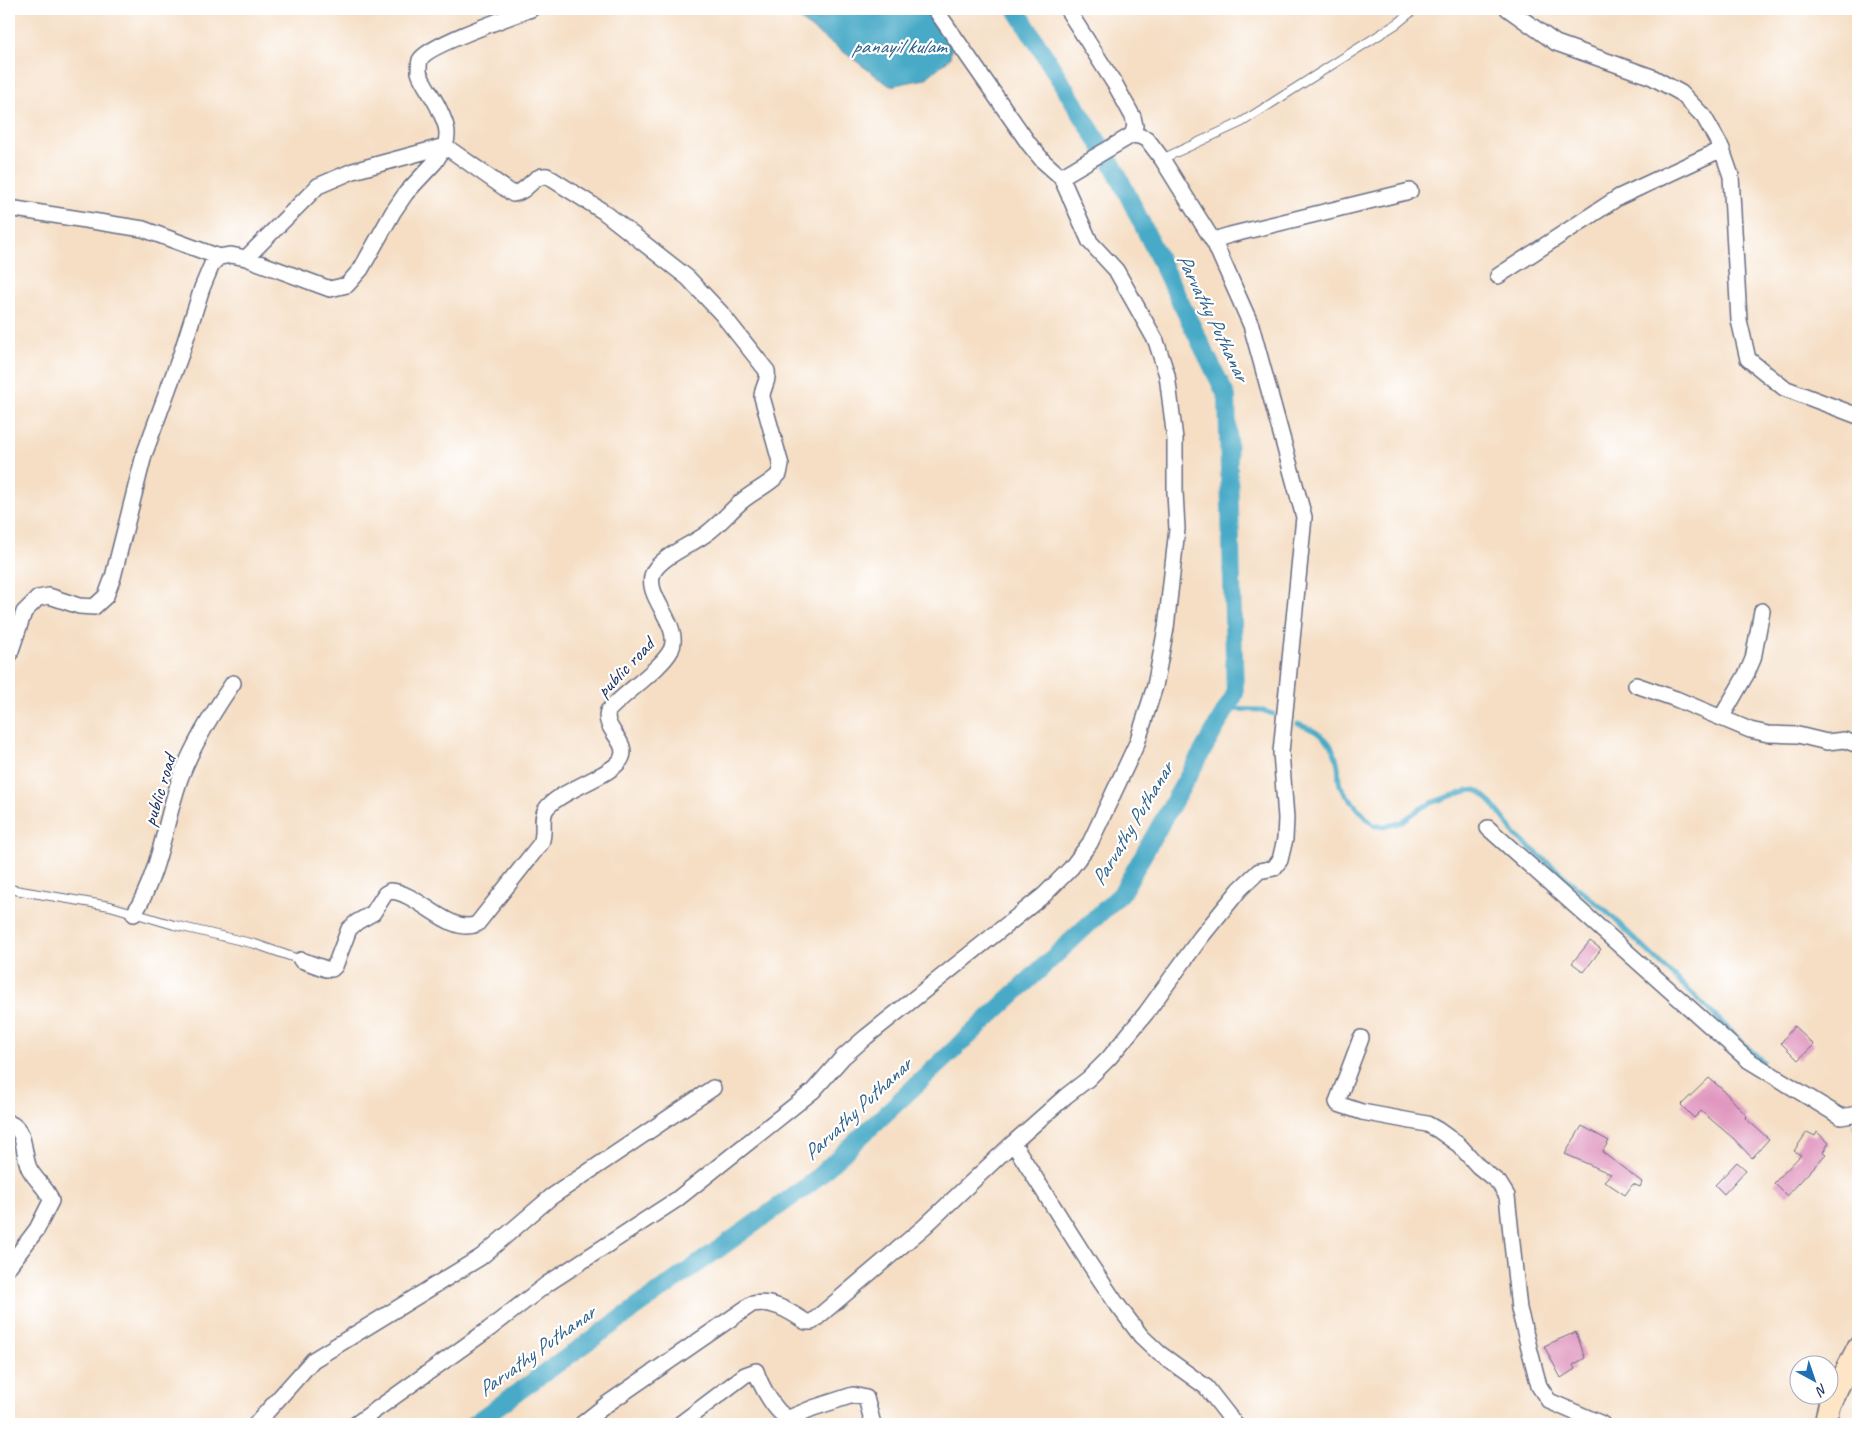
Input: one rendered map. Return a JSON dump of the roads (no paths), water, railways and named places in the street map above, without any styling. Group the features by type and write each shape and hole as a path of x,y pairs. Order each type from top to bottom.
{"main road":[{"path":"1826,1424 1829,1405 1858,1347"}],"street":[{"path":"9,208 143,230 219,257 231,255 246,258 330,289 347,285 361,269 393,212 406,193 435,162 445,146 447,128 437,104 419,73 420,60 426,53 469,32 531,9"},
{"path":"356,1424 489,1329 547,1284 676,1200 732,1157 813,1091 842,1056 1044,895 1071,868 1090,843 1137,743 1155,686 1166,628 1177,530 1175,439 1167,375 1156,341 1116,270 1090,242 1067,173 1043,161 1024,137 935,9"},
{"path":"1067,9 1116,86 1133,117 1135,126 1131,136"},
{"path":"1508,9 1556,43 1652,78 1681,93 1704,117 1722,149 1731,176 1739,320 1748,359 1784,388 1858,416"},
{"path":"582,1424 607,1404 752,1304 768,1303 776,1305 806,1322 812,1322 924,1227 1013,1143 1088,1079 1109,1058 1146,1013 1201,937 1243,885 1259,871 1271,870 1278,865 1285,839 1286,818 1281,752 1304,517 1251,325 1214,244 1162,159 1147,139 1131,136 1067,173"},
{"path":"246,258 318,186 353,171 445,146"},
{"name":"public road","path":"301,960 326,969 332,969 335,966 347,932 357,922 373,913 385,894 390,891 414,900 459,925 469,927 481,921 501,892 541,843 544,830 543,817 549,806 611,768 622,757 622,747 607,720 608,711 663,660 673,642 673,633 652,584 652,576 655,570 664,560 718,525 741,502 780,474 781,466 762,397 768,378 767,371 740,336 688,278 604,212 547,176 539,176 520,193 514,194 445,146"},
{"path":"1498,276 1619,197 1722,149"},
{"path":"1214,244 1220,238 1230,235 1410,191"},
{"path":"9,656 24,612 38,598 49,596 79,606 94,607 106,596 113,577 144,455 181,354 202,288 212,264 219,257"},
{"path":"1721,718 1753,659 1762,610"},
{"name":"public road","path":"134,914 157,865 180,781 188,760 203,729 233,683"},
{"path":"1636,685 1684,702 1743,728 1768,734 1798,735 1827,742 1856,740"},
{"path":"1488,828 1748,1060 1841,1117 1858,1114"},
{"path":"1361,1038 1340,1093 1338,1104 1362,1112 1427,1124 1459,1145 1478,1166 1499,1183 1507,1196 1519,1309 1539,1386 1550,1401 1602,1424"},
{"path":"256,1424 313,1360 481,1257 552,1197 713,1088"},
{"path":"9,1123 20,1132 29,1167 51,1200 37,1229 9,1266"},
{"path":"1013,1143 1091,1266 1141,1336 1159,1353 1206,1387 1234,1424"},
{"path":"680,1424 745,1374 756,1371 780,1414 785,1417 789,1418 853,1395 866,1398 873,1424"}],"lane":[{"path":"1162,159 1242,122 1398,23 1415,9"},
{"path":"9,889 87,901 174,925 255,944 301,960"}],"water":[{"name":"panayil kulam","path":"792,9 933,9 953,36 950,58 925,79 890,86 804,23"}],"waterway":[{"name":"Parvathy Puthanar","path":"473,1424 810,1184 1121,894 1235,694 1227,397 1115,169 1016,9"},
{"path":"1226,709 1261,710 1273,714"},
{"path":"1298,724 1320,734 1330,744 1336,757 1340,785 1356,807 1375,826 1388,826 1398,823 1437,801 1471,790 1475,790 1485,796 1497,809 1515,835 1608,913 1762,1061"}]}
